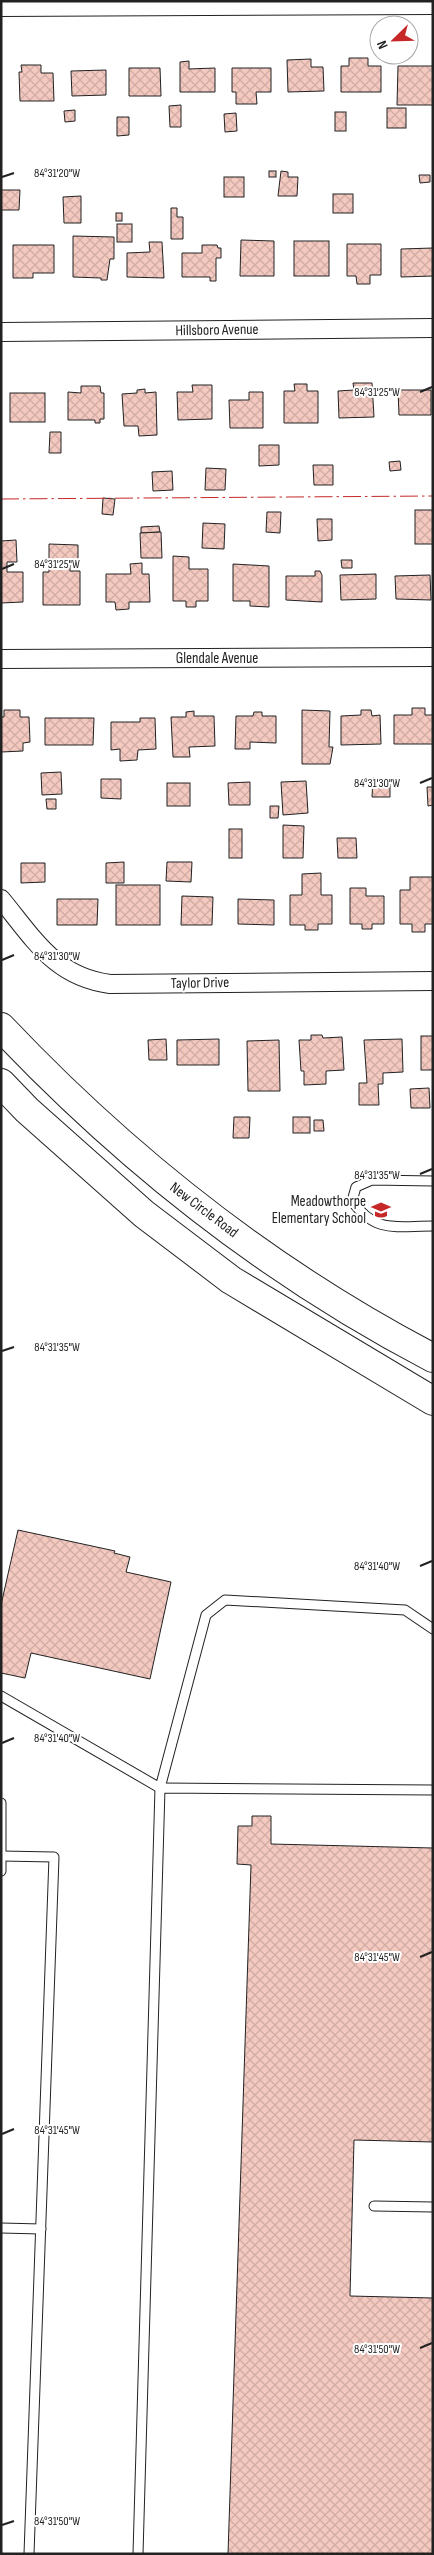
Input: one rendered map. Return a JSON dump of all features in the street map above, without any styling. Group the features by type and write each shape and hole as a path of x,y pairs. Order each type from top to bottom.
{"highway":[{"name":"New Circle Road","path":"1,1027 102,1125 176,1190 264,1255 344,1308 433,1358"},
{"path":"1,1083 27,1110 144,1214 231,1280 433,1401"}],"street":[{"path":"1,7 433,5"},
{"name":"Hillsboro Avenue","path":"1,332 433,328"},
{"name":"Glendale Avenue","path":"1,659 433,657"},
{"name":"Taylor Drive","path":"1,899 47,954 65,970 91,982 110,984 433,981"}],"lane":[{"path":"433,1181 372,1180 356,1187 352,1201 363,1216 380,1226 433,1226"},
{"path":"138,2554 160,1788 206,1615 225,1600 405,1610 433,1629"},
{"path":"1,1696 160,1788 433,1790"},
{"path":"1,1803 1,1871"},
{"path":"1,1856 54,1857 29,2554"},
{"path":"374,2206 433,2207"},
{"path":"1,2228 41,2229"}],"building":[{"path":"349,58 368,58 368,66 381,66 381,92 341,92 341,66 349,66"},
{"path":"311,59 311,67 323,67 324,91 288,92 287,60"},
{"path":"189,61 189,69 215,68 215,92 180,92 180,62"},
{"path":"21,65 41,65 41,73 53,73 54,101 20,101 19,72 22,72"},
{"path":"398,66 433,66 433,105 397,105"},
{"path":"129,68 160,68 161,96 129,96"},
{"path":"232,68 271,68 271,92 256,92 257,104 236,104 236,92 232,92"},
{"path":"106,70 106,95 72,96 71,71"},
{"path":"181,105 181,127 170,127 169,106"},
{"path":"387,108 406,108 406,128 387,128"},
{"path":"75,110 75,121 65,122 64,111"},
{"path":"335,112 346,112 346,131 335,131"},
{"path":"236,113 237,131 225,132 224,114"},
{"path":"117,117 129,117 129,135 117,136"},
{"path":"269,171 276,171 276,177 269,177"},
{"path":"281,171 288,172 288,177 298,177 297,196 278,196"},
{"path":"419,175 430,175 430,182 420,183"},
{"path":"224,177 244,177 244,197 224,197"},
{"path":"1,190 20,190 19,210 1,210"},
{"path":"333,194 353,194 353,213 333,213"},
{"path":"81,196 81,223 64,223 63,197"},
{"path":"171,208 177,208 177,217 183,217 183,239 171,239"},
{"path":"116,213 122,213 122,221 116,221"},
{"path":"117,224 132,224 132,242 117,242"},
{"path":"73,236 114,237 114,259 110,259 107,280 73,277"},
{"path":"241,240 274,241 274,276 240,276"},
{"path":"294,241 329,241 329,276 294,276"},
{"path":"149,242 162,242 164,278 127,277 127,253 150,252"},
{"path":"347,244 381,244 381,275 370,275 370,284 357,284 356,276 347,276"},
{"path":"13,245 54,245 54,273 33,273 33,278 13,278"},
{"path":"202,245 217,245 218,248 221,248 221,258 216,258 216,281 210,281 210,277 182,277 182,253 202,253"},
{"path":"433,248 433,276 401,277 401,249"},
{"path":"353,383 372,383 374,417 339,418 338,391 354,390"},
{"path":"294,384 307,384 307,391 318,391 318,423 284,423 284,391 295,391"},
{"path":"192,385 212,385 212,419 178,420 177,392 193,392"},
{"path":"81,386 100,386 101,393 104,393 104,419 100,419 100,423 95,423 95,420 68,420 68,392 81,393"},
{"path":"145,389 145,393 156,392 157,435 139,436 138,426 124,426 122,394 137,393 137,390"},
{"path":"398,390 431,390 431,415 399,415"},
{"path":"249,392 263,392 263,428 230,428 229,400 249,400"},
{"path":"10,393 45,393 45,422 10,422"},
{"path":"50,432 61,432 61,453 49,453"},
{"path":"259,445 279,445 279,465 259,466"},
{"path":"400,461 401,470 390,471 389,462"},
{"path":"313,465 333,465 333,485 314,485"},
{"path":"206,468 226,469 225,490 205,490"},
{"path":"172,471 173,490 153,491 152,472"},
{"path":"103,498 115,499 113,515 102,514"},
{"path":"415,510 433,510 433,544 415,544"},
{"path":"267,512 281,512 280,533 266,532"},
{"path":"317,519 332,519 332,540 318,541"},
{"path":"203,523 225,524 224,549 202,548"},
{"path":"159,526 160,532 141,533 141,527"},
{"path":"161,532 162,558 141,558 140,533"},
{"path":"16,540 17,562 7,562 7,572 23,572 23,602 1,603 1,541"},
{"path":"49,544 78,545 78,562 70,562 70,571 80,571 80,605 43,605 43,572 49,572"},
{"path":"173,556 189,557 189,569 208,569 208,601 196,601 196,607 186,607 186,601 173,601"},
{"path":"341,560 352,560 352,568 342,568"},
{"path":"142,563 142,574 149,574 150,602 129,602 129,609 116,610 115,602 106,602 106,574 131,574 130,564"},
{"path":"233,564 269,566 269,607 250,606 250,601 233,601"},
{"path":"315,571 320,571 322,575 322,602 286,600 286,576 315,576"},
{"path":"376,574 376,599 341,600 340,575"},
{"path":"430,575 431,600 396,599 395,576"},
{"path":"412,708 425,708 425,715 433,715 433,744 394,744 394,715 412,715"},
{"path":"4,710 20,710 20,717 29,717 30,742 23,743 23,751 1,752 1,717 4,717"},
{"path":"302,710 330,711 329,747 333,747 330,764 302,764"},
{"path":"361,710 371,710 372,716 380,715 381,744 341,745 341,716 361,715"},
{"path":"194,711 194,716 214,716 215,746 189,747 190,757 173,757 171,717 186,717 186,712"},
{"path":"254,712 262,712 262,716 276,716 276,743 250,742 250,749 235,749 236,716 253,716"},
{"path":"45,718 94,718 93,745 45,745"},
{"path":"140,718 155,718 156,749 138,750 137,760 120,761 120,749 111,750 111,722 140,722"},
{"path":"61,772 62,794 42,795 41,773"},
{"path":"373,778 390,779 390,797 372,797"},
{"path":"101,779 121,779 121,799 101,798"},
{"path":"306,781 308,813 283,815 281,782"},
{"path":"250,782 250,805 229,805 228,783"},
{"path":"167,783 190,783 190,806 167,806"},
{"path":"427,787 433,787 433,805 428,806"},
{"path":"46,799 56,799 56,809 47,809"},
{"path":"270,806 279,806 278,818 270,818"},
{"path":"283,825 304,826 303,858 283,858"},
{"path":"229,829 242,829 242,858 229,858"},
{"path":"337,838 356,838 357,858 338,858"},
{"path":"124,862 124,883 106,883 106,863"},
{"path":"167,862 192,862 191,882 166,881"},
{"path":"21,863 45,863 45,882 21,883"},
{"path":"321,873 321,895 332,895 332,924 318,924 318,930 305,930 305,925 290,925 290,895 302,895 302,874"},
{"path":"410,877 433,877 433,924 425,924 425,932 412,932 412,924 400,924 400,890 410,890"},
{"path":"116,885 160,885 160,925 116,925"},
{"path":"350,888 366,888 366,896 384,896 384,924 372,924 372,929 362,929 362,924 350,924"},
{"path":"182,896 213,897 212,925 181,925"},
{"path":"57,899 98,899 97,925 57,925"},
{"path":"238,899 274,900 274,925 238,924"},
{"path":"311,1035 322,1035 323,1038 342,1037 344,1070 326,1071 326,1084 304,1085 304,1071 301,1071 299,1040 311,1040"},
{"path":"421,1036 433,1036 433,1070 421,1070"},
{"path":"166,1039 167,1060 149,1060 148,1040"},
{"path":"219,1039 219,1065 177,1065 177,1040"},
{"path":"402,1039 403,1072 383,1073 383,1084 378,1084 379,1105 359,1105 359,1083 367,1083 364,1040"},
{"path":"279,1040 280,1091 248,1091 247,1041"},
{"path":"429,1088 430,1108 411,1108 410,1089"},
{"path":"234,1117 250,1117 249,1138 233,1138"},
{"path":"293,1117 310,1117 310,1133 293,1133"},
{"path":"314,1120 323,1120 324,1131 314,1131"},
{"path":"18,1530 115,1551 114,1553 130,1557 126,1572 171,1582 150,1679 31,1653 25,1678 1,1673 1,1605"},
{"path":"252,1816 271,1816 271,1844 433,1848 433,2142 354,2140 350,2296 433,2298 433,2554 228,2554 251,1865 237,1864 238,1826 252,1826"}],"power":[{"path":"1,499 433,496"}],"place":[{"name":"Meadowthorpe Elementary School","path":"381,1210"}]}
